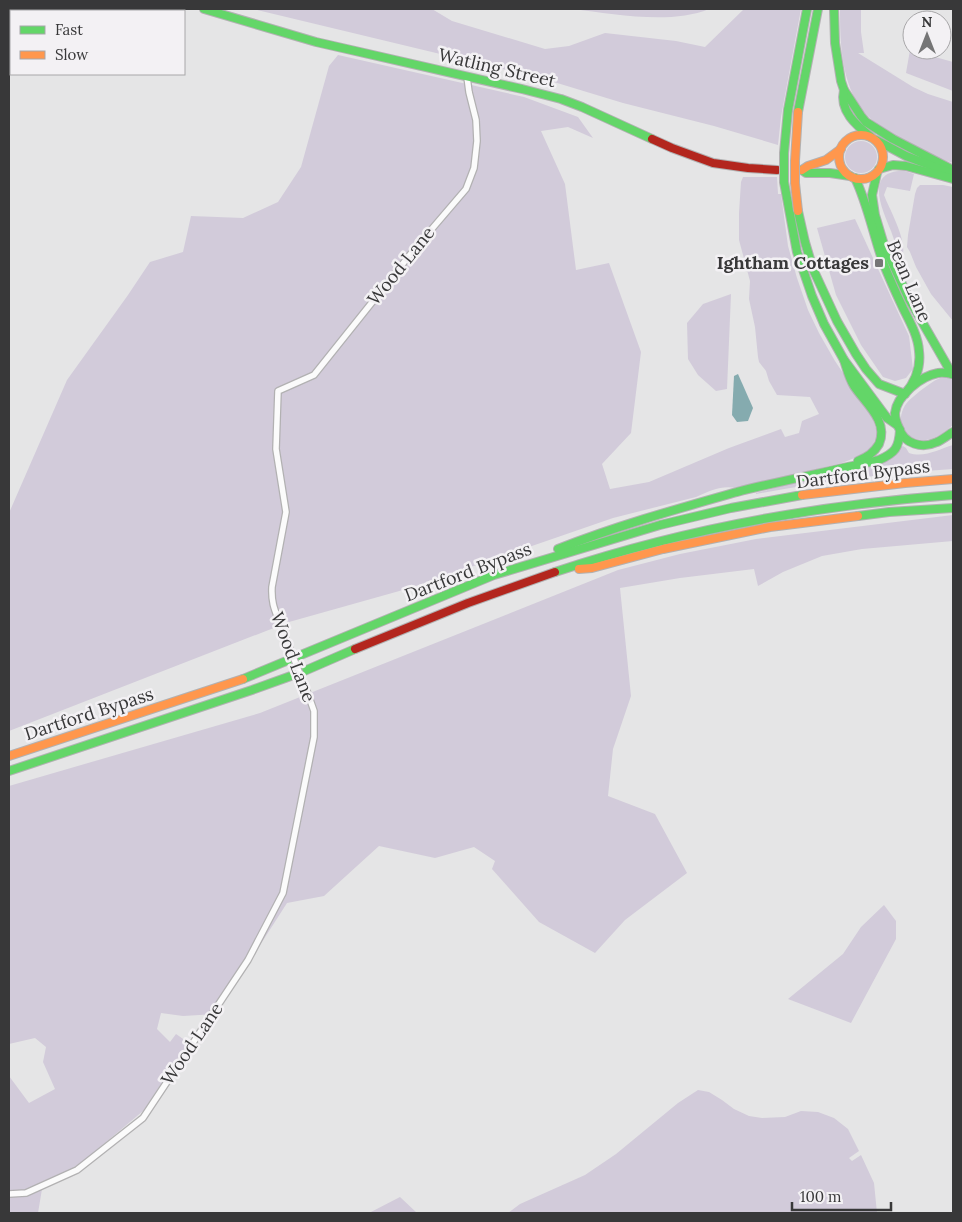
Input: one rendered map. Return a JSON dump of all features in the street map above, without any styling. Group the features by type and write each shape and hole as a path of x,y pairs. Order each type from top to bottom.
{"main road":[{"name":"Watling Street","path":"204,9 316,42 561,99 672,148 713,163 777,170"},
{"path":"808,9 788,110 784,153 784,182 797,252 824,324 844,360 887,417 898,428 903,437 913,444 922,445 934,444 952,433"},
{"path":"818,9 798,112 795,161 798,211 813,269 842,330 856,354 879,384 905,394 918,382 930,375 940,373 952,374"},
{"path":"834,9 835,51 839,73 844,90 861,116 866,122 893,140 953,170"},
{"path":"844,90 842,95 849,117 883,150 883,160 878,171"},
{"path":"953,174 906,156 871,138 857,136 850,138 835,156 806,166 802,170 806,173 830,173 866,178 893,165 903,165 953,180"},
{"path":"841,149 840,164 844,171 852,177"},
{"name":"Bean Lane","path":"878,171 872,195 875,215 884,245 909,299 952,374"},
{"name":"Bean Lane","path":"851,466 878,461 892,454 898,445 896,411 900,401 915,379 919,360 918,342 914,330 879,251 861,189 852,177"},
{"path":"494,575 591,536 622,526 738,492 851,466 874,451 880,440 881,432 875,413 851,380 844,360"},
{"name":"Dartford Bypass","path":"9,756 242,680 494,575 660,525 731,508 824,492 953,479"},
{"name":"Dartford Bypass","path":"9,771 249,692 486,596 561,570 665,539 764,517 820,508 953,495"},
{"path":"561,570 592,568 663,549 770,527 889,512 953,508"}],"street":[{"name":"Wood Lane","path":"9,1194 26,1193 77,1170 143,1118 248,960 283,893 314,737 314,711 272,598 272,587 286,512 276,449 278,391 314,375 466,188 474,168 477,141 476,120 468,77"}],"shaded area":[{"path":"253,9 432,9 452,21 545,49 569,46 605,33 676,41 705,47 744,9 801,9 781,117 778,145 714,126 623,103 544,79"},
{"path":"573,9 709,9 694,14 642,17"},
{"path":"840,9 861,9 861,32 864,53 858,53 913,87 953,102 953,163 928,153 889,131 864,112 856,101 846,76 843,63"},
{"path":"338,55 524,97 578,117 593,138 568,127 541,131 565,184 576,270 609,263 641,352 631,433 602,464 610,489 649,482 729,448 781,429 785,437 799,433 802,421 819,414 810,397 777,395 766,371 759,362 755,327 749,299 750,281 739,240 739,213 743,177 777,177 778,194 781,194 788,246 808,310 835,361 873,419 877,432 876,438 871,448 862,455 842,463 736,488 716,489 696,497 613,518 410,588 289,622 9,731 9,513 67,380 150,262 183,252 191,216 243,218 278,202 301,167 329,66"},
{"path":"908,60 946,60 953,62 953,91 906,73"},
{"path":"861,141 867,142 872,146 876,151 876,163 872,168 867,172 861,173 855,172 850,168 846,163 845,157 846,151 850,146 855,142"},
{"path":"899,171 914,174 910,191 887,187 884,195 901,237 903,253 901,260 879,195 882,179 888,174"},
{"path":"920,185 953,187 953,321 931,294 907,247 915,194"},
{"path":"855,219 909,336 913,369 906,378 895,381 883,377 861,345 836,295 817,228"},
{"path":"731,294 727,389 716,391 698,375 688,359 687,323 703,304"},
{"path":"940,378 953,379 953,425 933,438 926,440 915,439 906,432 901,423 903,408 915,395"},
{"path":"953,445 953,469 854,478 756,494 812,478 903,446 909,453 921,454"},
{"path":"953,515 953,541 862,549 822,556 783,572 758,586 754,569 620,588 631,696 613,749 608,796 655,814 687,873 625,920 595,953 539,922 492,869 495,861 474,847 435,858 379,846 324,896 287,903 216,1014 183,1016 161,1013 157,1029 170,1042 176,1034 189,1043 143,1111 86,1159 42,1189 38,1213 9,1213 9,1076 29,1103 55,1089 43,1062 46,1047 35,1038 9,1044 9,786 260,713 618,570 680,554 756,539"},
{"path":"884,905 896,921 896,939 851,1023 788,999 843,954 861,927"},
{"path":"698,1090 709,1092 734,1109 749,1116 762,1118 785,1117 801,1111 818,1112 834,1118 848,1129 859,1151 849,1158 852,1161 861,1155 874,1183 877,1213 508,1213 520,1204 585,1175 616,1154 678,1103"},
{"path":"400,1197 417,1213 369,1213"}],"water":[{"path":"738,374 753,408 748,421 737,422 732,415 734,376"}],"traffic: fast":[{"path":"204,9 316,42 561,99 652,139"},
{"path":"788,110 807,9"},
{"path":"798,112 818,9"},
{"path":"834,9 835,43 841,81 844,90 861,116 866,122 893,139 953,170"},
{"path":"844,90 843,98 846,111 860,128 871,137"},
{"path":"784,182 784,153 788,110"},
{"path":"876,140 906,156 953,174"},
{"path":"879,169 893,165 906,166 953,179"},
{"path":"802,170 806,173 830,173 850,176"},
{"path":"877,173 872,195 875,215 884,245 909,299 952,374"},
{"path":"855,178 883,262 917,340 918,368 912,384 905,394"},
{"path":"784,182 797,252 824,324 844,360 887,418 897,425"},
{"path":"798,211 813,269 837,321 856,354 879,384 905,394"},
{"path":"844,360 852,383 874,413 881,428 881,436 877,447 858,461"},
{"path":"953,374 938,373 917,382 900,400 895,413 901,433 914,444 931,444 953,432"},
{"path":"558,549 624,525 737,492 879,460 889,455 895,449 899,441 900,430"},
{"path":"243,679 494,575 660,525 731,508 802,495"},
{"path":"555,572 652,543 751,521 852,505 953,495"},
{"path":"858,516 953,508"},
{"path":"9,771 252,690 302,672 355,649"}],"traffic: slow":[{"path":"798,112 795,161 798,211"},
{"path":"861,135 873,139 879,145 883,157 879,169 873,175 861,179 849,175 843,169 839,157 843,145 849,139 861,135"},
{"path":"802,170 826,160 841,149"},
{"path":"802,495 953,479"},
{"path":"579,569 592,568 663,549 770,527 858,516"},
{"path":"9,756 243,679"}],"traffic: jam":[{"path":"652,139 713,163 777,170"},
{"path":"355,649 468,603 555,572"}],"place":[{"name":"Ightham Cottages","path":"879,263"}]}
